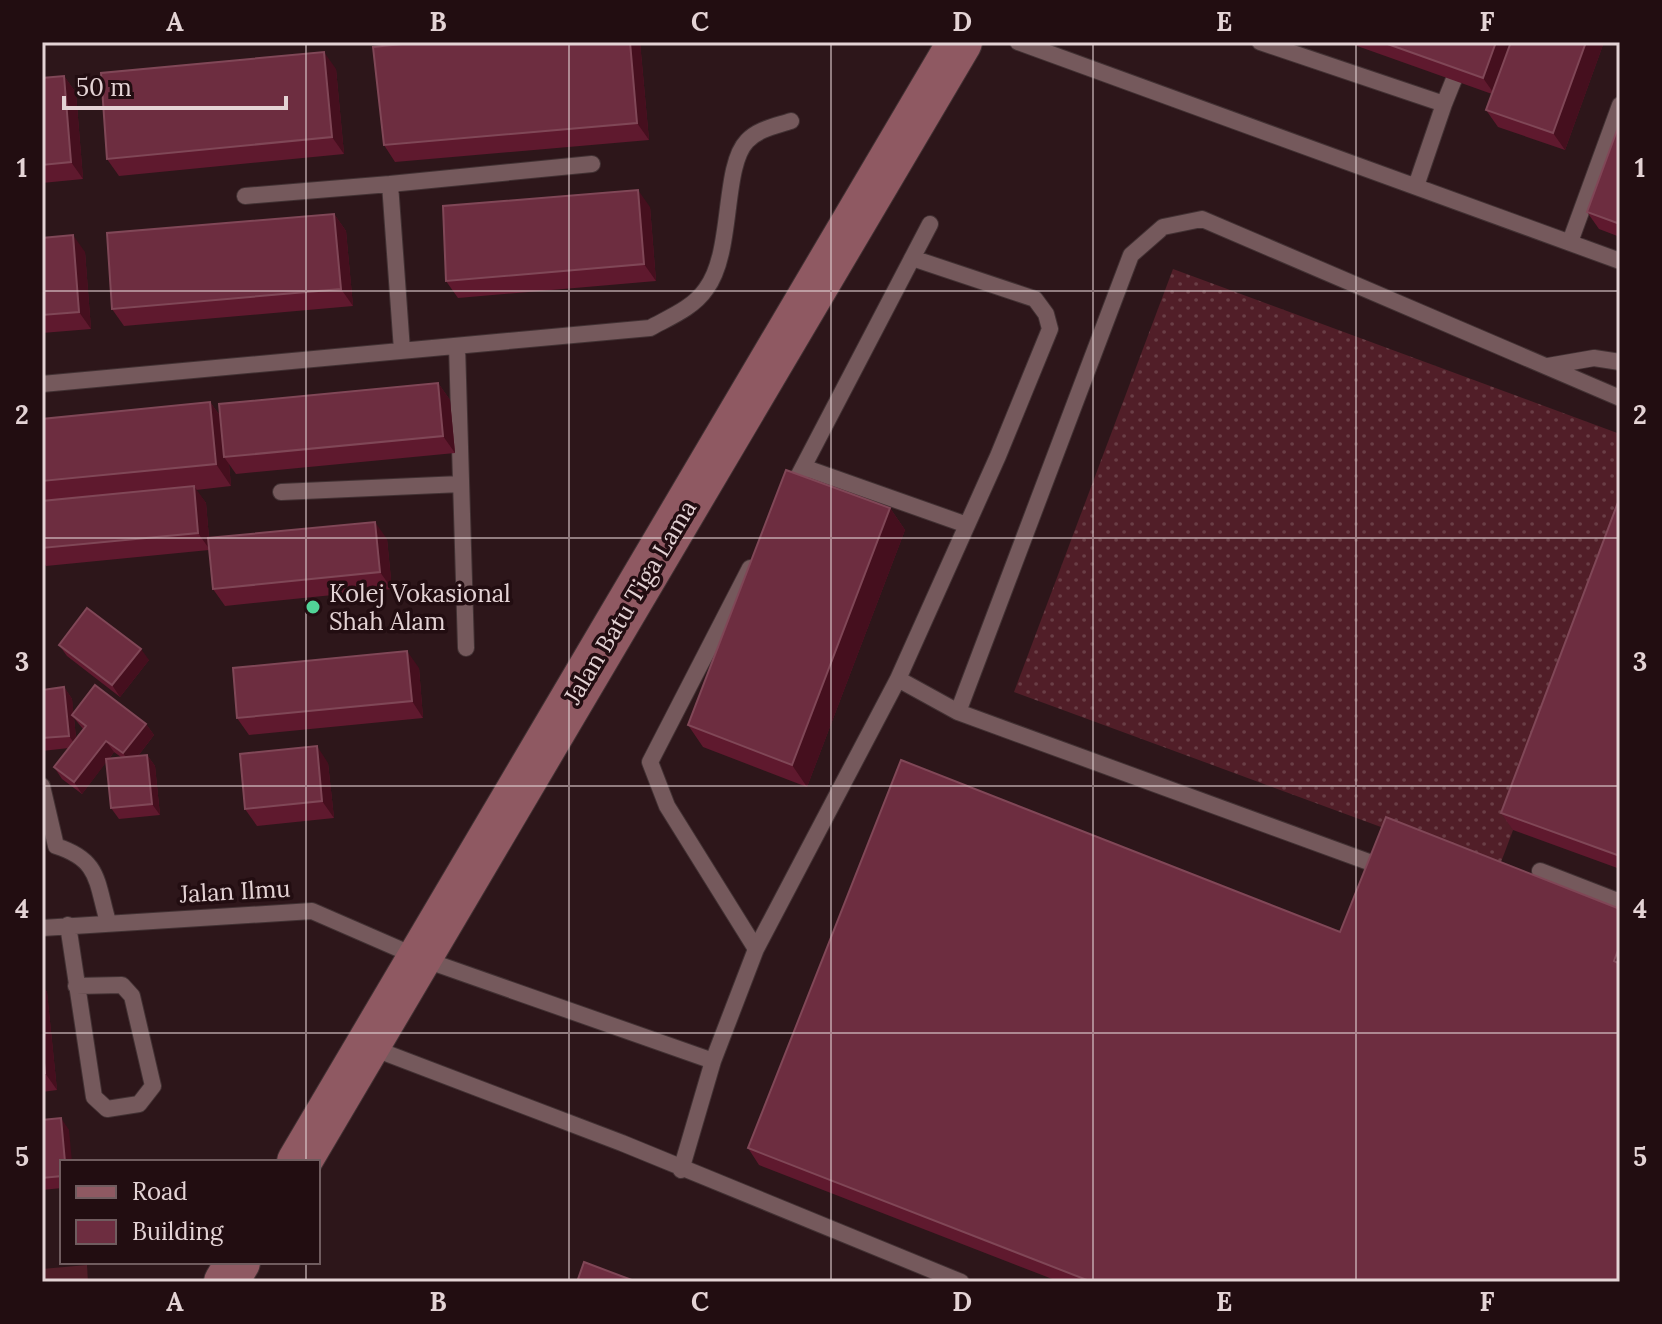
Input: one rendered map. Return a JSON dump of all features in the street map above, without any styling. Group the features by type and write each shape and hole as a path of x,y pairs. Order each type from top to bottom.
{"main road":[{"name":"Jalan Batu Tiga Lama","path":"300,1160 370,1047 960,42"},
{"path":"226,1282 237,1264"}],"lane":[{"path":"1018,42 1620,261"},
{"path":"1260,42 1444,104"},
{"path":"1416,186 1469,42"},
{"path":"1570,242 1620,105"},
{"path":"42,384 650,328 684,310 706,290 719,266 739,151 760,131 791,121"},
{"path":"245,196 592,164"},
{"path":"390,184 402,350"},
{"path":"958,712 1131,255 1163,227 1202,219 1620,398"},
{"path":"781,509 930,224"},
{"path":"681,1170 713,1061 756,949 898,679 1050,329 1046,314 1035,299 912,258"},
{"path":"457,346 466,648"},
{"path":"1546,366 1594,358 1620,362"},
{"path":"803,467 967,525"},
{"path":"281,492 461,484"},
{"path":"756,949 667,806 650,762 759,551"},
{"path":"898,679 958,712 1399,873"},
{"path":"42,786 49,846 80,854 91,866 108,922"},
{"path":"1540,871 1620,902"},
{"name":"Jalan Ilmu","path":"42,928 312,911 420,958 713,1061"},
{"path":"68,925 76,986 94,1097 107,1109 139,1104 153,1086 132,996 122,985 76,986"},
{"path":"370,1047 622,1143 681,1170 961,1282"}],"shaded area":[{"path":"1173,269 1620,434 1620,546 1498,870 1014,692"},
{"path":"87,1265 88,1282 42,1282 42,1269"}],"building":[{"path":"422,42 630,42 637,123 384,145 373,47"},
{"path":"1382,42 1496,42 1483,78"},
{"path":"1511,42 1586,42 1553,133 1486,110"},
{"path":"324,52 332,137 107,159 101,73"},
{"path":"64,76 71,162 42,165 42,78"},
{"path":"1620,122 1620,224 1587,212"},
{"path":"638,190 644,264 446,281 443,206"},
{"path":"334,214 341,289 112,309 107,233"},
{"path":"73,235 79,312 42,315 42,238"},
{"path":"438,383 443,436 224,457 219,404"},
{"path":"210,402 216,464 42,481 42,419"},
{"path":"786,470 890,508 792,765 688,725"},
{"path":"194,486 198,533 42,548 42,501"},
{"path":"1620,497 1620,856 1501,813"},
{"path":"375,522 380,572 213,589 208,538"},
{"path":"87,608 141,649 112,685 59,645"},
{"path":"407,651 412,701 237,718 233,668"},
{"path":"95,685 146,724 123,753 106,741 74,782 54,767 86,726 72,715"},
{"path":"64,687 69,736 42,738 42,690"},
{"path":"317,746 322,801 245,809 240,754"},
{"path":"147,755 152,804 111,808 106,759"},
{"path":"901,760 1340,932 1386,817 1620,909 1620,945 1614,961 1620,964 1620,1282 1092,1282 748,1148"},
{"path":"42,1042 45,1073 42,1073"},
{"path":"61,1118 65,1160 60,1160 60,1176 42,1178 42,1120"},
{"path":"584,1262 637,1282 577,1282"}],"place":[{"name":"Kolej Vokasional Shah Alam","path":"313,607"}]}
